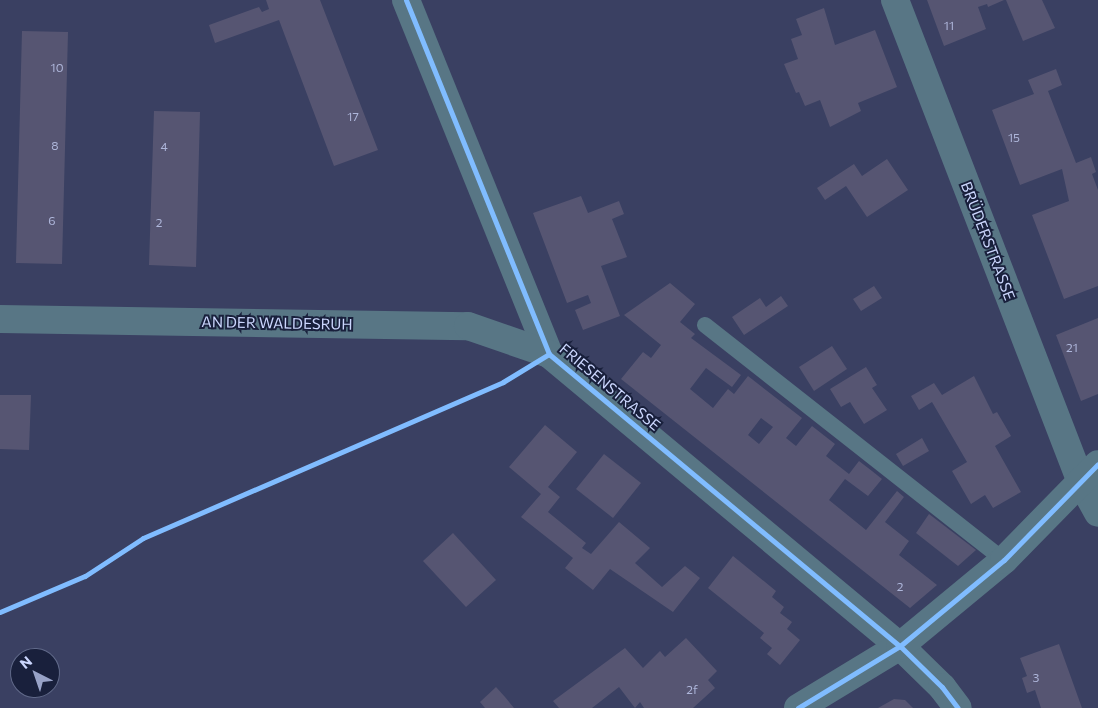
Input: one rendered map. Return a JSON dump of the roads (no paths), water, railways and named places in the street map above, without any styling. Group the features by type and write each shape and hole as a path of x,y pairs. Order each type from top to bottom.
{"street":[{"name":"FRIESENSTRASSE","path":"406,0 549,354 900,646 942,688 958,708"},
{"name":"BRÜDERSTRASSE","path":"896,0 1089,473 1098,513"},
{"name":"AN DER WALDESRUH","path":"0,319 468,326 549,354"},
{"path":"798,708 900,646 1004,560 1089,473"}],"lane":[{"path":"705,326 1004,560"}]}
